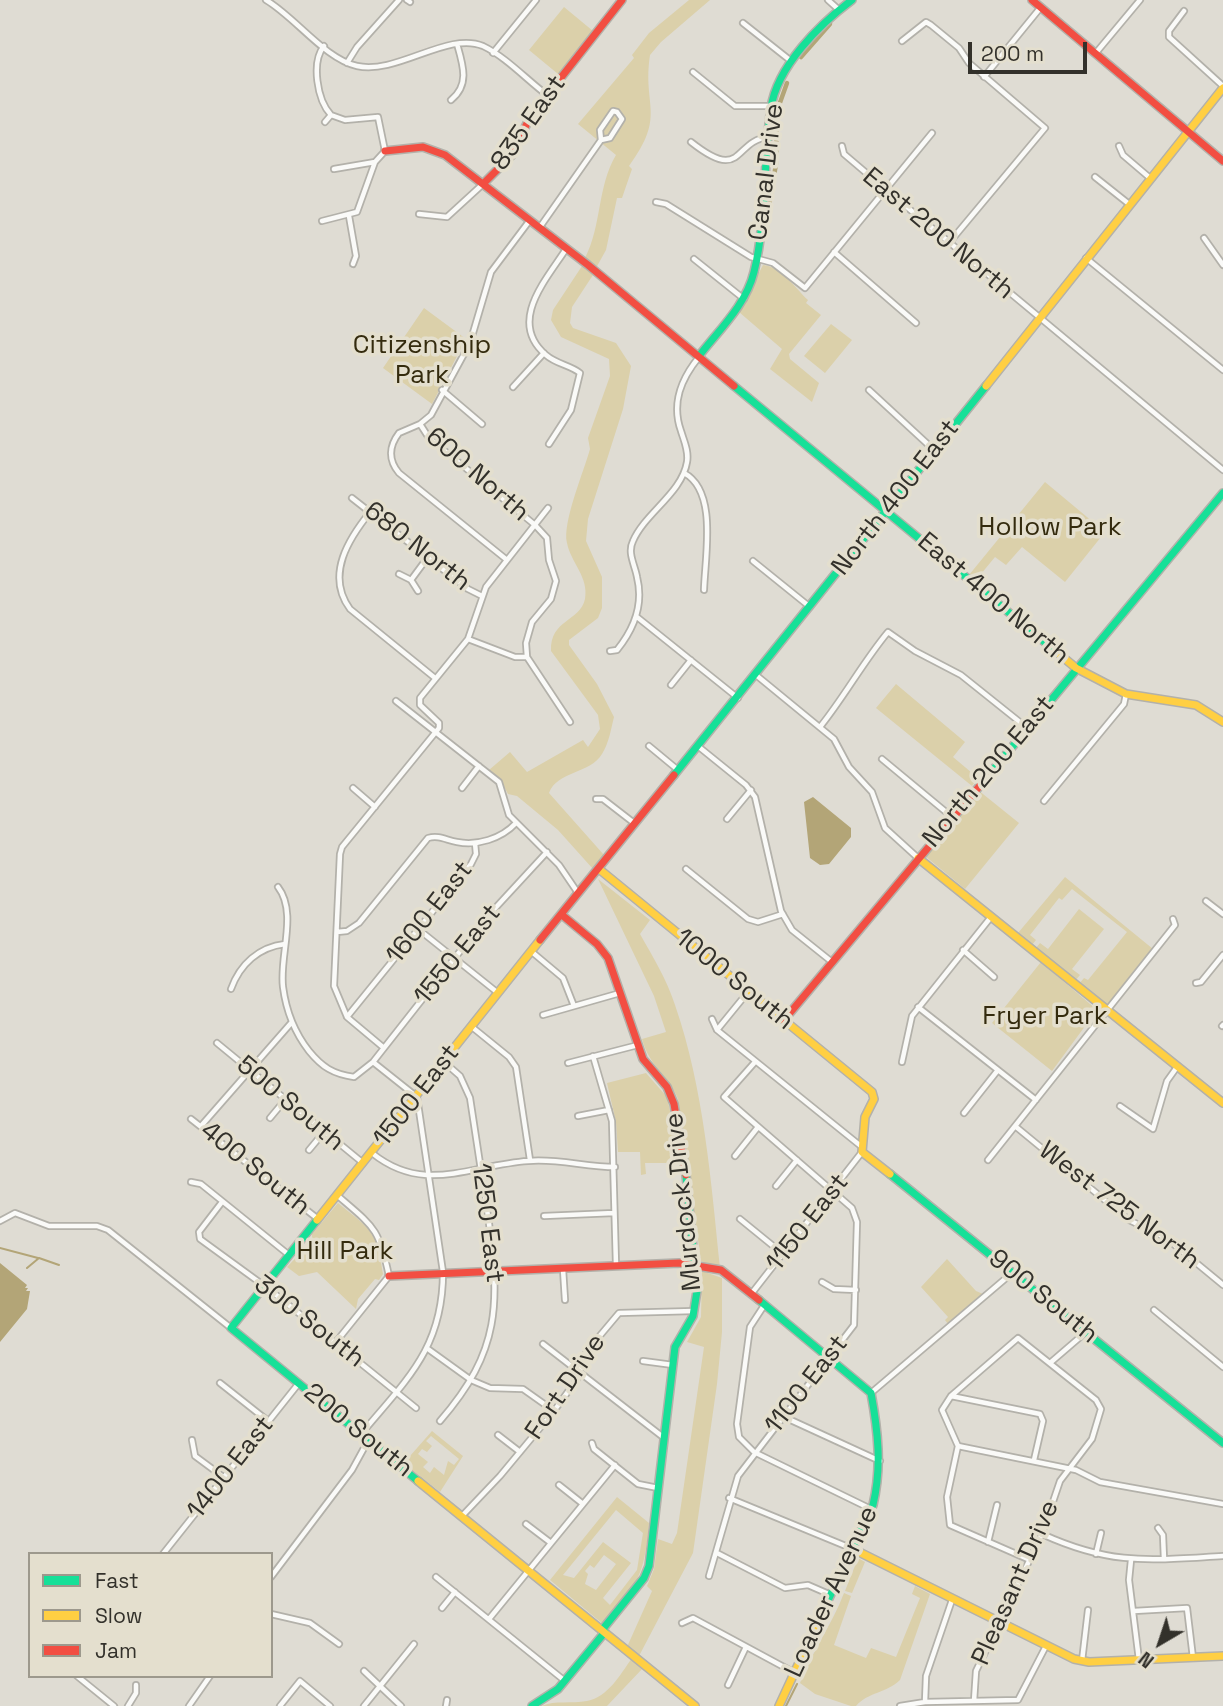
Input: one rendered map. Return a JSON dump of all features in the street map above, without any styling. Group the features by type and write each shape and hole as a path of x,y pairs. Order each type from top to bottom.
{"street":[{"path":"266,0 347,63 378,67 457,44 473,43 494,54 547,95"},
{"path":"347,63 357,47 399,0"},
{"path":"494,54 536,0"},
{"name":"835 East","path":"419,214 447,218 512,155 525,124 622,0"},
{"path":"828,0 838,9"},
{"name":"Canal Drive","path":"699,356 744,299 756,259 771,106 791,61 838,9 852,0"},
{"path":"1032,0 1223,161"},
{"path":"1095,54 1140,0"},
{"path":"984,77 1041,7"},
{"path":"1184,11 1168,31 1169,37 1223,87"},
{"path":"902,41 919,24 926,22 959,48 984,77 1045,128 949,243"},
{"path":"743,23 791,61"},
{"path":"452,100 460,94 464,81 457,44"},
{"path":"322,221 349,216 360,207 375,162 385,151 378,117 345,120 331,115 323,100 316,63 324,46"},
{"path":"693,72 735,106 771,106"},
{"name":"North 400 East","path":"601,866 699,747 1223,87"},
{"path":"540,227 601,139 600,131 613,111 617,111 622,119 610,138 601,139"},
{"path":"325,122 331,115"},
{"path":"656,202 666,204 712,236 729,241 756,259 773,262 805,288 884,188 932,133"},
{"path":"691,142 709,157 724,161 738,157 761,138 770,137"},
{"name":"East 200 North","path":"842,146 844,154 1038,319 1223,470"},
{"path":"1119,146 1123,155 1150,178"},
{"name":"East 400 North","path":"385,151 418,147 433,149 483,184 699,356 1076,668 1126,694 1196,705 1223,722"},
{"path":"334,169 375,162"},
{"path":"1096,177 1129,204"},
{"path":"349,216 356,256 353,264"},
{"path":"507,560 394,467 391,449 395,438 404,429 420,424 431,415 442,390 470,343 491,272 530,220"},
{"path":"1204,238 1223,265"},
{"path":"549,444 571,410 580,373 544,354 530,332 530,306 566,248"},
{"path":"834,252 916,323"},
{"path":"1086,258 1223,370"},
{"path":"694,259 744,299"},
{"path":"513,387 544,354"},
{"path":"610,651 617,650 628,636 637,617 639,586 631,556 633,540 684,473 687,450 678,422 677,406 685,375 699,356"},
{"path":"442,390 482,424"},
{"path":"869,390 934,450"},
{"name":"600 North","path":"420,424 429,438 535,525"},
{"path":"684,473 699,485 706,502 704,590"},
{"name":"North 200 East","path":"783,1020 1223,493"},
{"name":"680 North","path":"352,498 468,589 482,596"},
{"path":"384,1048 347,1017 334,986 342,847 437,732 439,723 418,702 468,639 476,622 482,596 548,508"},
{"path":"371,511 345,549 340,577 344,600 350,609 435,678"},
{"path":"535,525 547,538 549,559 556,581 551,599 532,622 526,643 527,657 570,722"},
{"path":"411,580 428,557"},
{"path":"753,561 810,607"},
{"path":"399,574 411,580 418,591"},
{"path":"637,617 738,698"},
{"path":"820,727 844,698 861,665 888,632 915,651 961,675 1026,726"},
{"path":"468,639 515,657 527,657"},
{"path":"671,685 691,660"},
{"path":"756,675 834,739 849,766 872,792 889,832 1106,1012 1223,1103"},
{"path":"1044,801 1124,704 1126,694"},
{"path":"396,701 499,782 505,806 516,823 547,852 578,894"},
{"path":"649,746 679,770"},
{"path":"699,747 751,790 758,808 773,884 783,914 793,930 832,962"},
{"path":"882,758 952,817"},
{"path":"462,788 479,766"},
{"path":"353,788 375,807"},
{"path":"727,819 751,790"},
{"path":"596,799 603,799 634,823"},
{"name":"1600 East","path":"347,1017 471,864 476,855 475,843 496,837 516,823"},
{"path":"337,932 347,931 359,923 428,838 435,836 475,843"},
{"name":"1550 East","path":"354,1077 373,1062 487,917 547,852"},
{"name":"1500 East","path":"231,1328 601,866"},
{"name":"1000 South","path":"601,866 748,992 870,1090 874,1099 866,1113 863,1150"},
{"path":"686,869 748,919 758,922 783,914"},
{"path":"278,887 287,902 283,986 292,1022 318,1063 335,1074 354,1077 354,1087"},
{"path":"1206,901 1223,914"},
{"name":"Murdock Drive","path":"532,1706 565,1681 636,1589 649,1566 675,1348 694,1311 695,1264 683,1149 674,1104 667,1087 646,1065 622,992 601,948 562,915"},
{"path":"902,1062 912,1016 991,917"},
{"path":"988,1160 1175,925 1174,919"},
{"path":"418,929 499,994"},
{"path":"231,989 256,953 265,946 285,944"},
{"path":"963,950 995,976"},
{"path":"532,952 563,978 574,1006"},
{"path":"1196,983 1201,982 1223,954"},
{"path":"543,1015 622,992"},
{"path":"717,1030 748,992"},
{"path":"918,1007 1035,1100"},
{"name":"900 South","path":"712,1020 717,1030 755,1062 1223,1443"},
{"path":"201,1126 292,1022"},
{"path":"472,1027 509,1056 516,1067 530,1160"},
{"name":"500 South","path":"217,1043 363,1164"},
{"path":"568,1063 639,1044"},
{"path":"593,1056 609,1110 615,1167 616,1265"},
{"path":"273,1574 352,1470 365,1436 429,1349 443,1300 443,1272 417,1097 373,1062"},
{"name":"1250 East","path":"440,1421 471,1380 492,1324 497,1288 468,1091 460,1076 444,1062"},
{"name":"1100 East","path":"709,1576 729,1498 738,1476 854,1325 857,1222 852,1208 724,1097 755,1062"},
{"path":"1120,1106 1153,1129 1167,1081 1177,1067"},
{"path":"964,1113 998,1070"},
{"path":"270,1118 285,1099"},
{"path":"578,1116 609,1110"},
{"name":"400 South","path":"191,1118 319,1220"},
{"name":"West 725 North","path":"1015,1126 1129,1220 1166,1238 1223,1285"},
{"path":"735,1156 758,1127"},
{"path":"309,1150 324,1132"},
{"name":"1150 East","path":"752,1293 834,1191 863,1150"},
{"path":"372,1153 390,1167 428,1177 530,1160 615,1167"},
{"path":"776,1186 797,1160"},
{"path":"191,1182 201,1184 289,1256"},
{"path":"338,1196 375,1228 382,1240 389,1276"},
{"name":"300 South","path":"222,1202 199,1232 200,1239 336,1342 416,1408"},
{"name":"200 South","path":"0,1221 15,1213 56,1227 97,1226 108,1230 695,1706"},
{"path":"544,1216 614,1213"},
{"path":"740,1219 783,1254"},
{"path":"336,1342 389,1276 695,1264 721,1270 871,1393 1012,1273"},
{"path":"564,1269 565,1300"},
{"path":"822,1282 834,1289 856,1290"},
{"path":"765,1304 750,1327 737,1424 739,1437 754,1452 871,1509"},
{"path":"1154,1310 1223,1367"},
{"name":"Fort Drive","path":"462,1516 520,1452 572,1387 587,1350 619,1313 694,1311"},
{"path":"1030,1559 950,1525 947,1497 958,1446 942,1410 951,1396 1018,1338 1050,1363 1086,1332"},
{"path":"543,1344 663,1437"},
{"path":"429,1349 471,1380 489,1388 523,1389 554,1410"},
{"path":"643,1361 673,1365"},
{"name":"Pleasant Drive","path":"974,1701 976,1671 1042,1534 1060,1481 1092,1439 1100,1405 1050,1363"},
{"path":"220,1383 268,1421"},
{"name":"1400 East","path":"165,1552 222,1476 299,1383"},
{"name":"Loader Avenue","path":"779,1706 871,1509 881,1462 871,1393"},
{"path":"951,1396 1040,1414 1042,1420 1034,1460"},
{"path":"782,1416 881,1462"},
{"path":"498,1435 520,1452"},
{"path":"192,1440 195,1456 222,1476"},
{"path":"592,1443 594,1449 638,1484 658,1488"},
{"path":"958,1446 1068,1468 1100,1482 1223,1504"},
{"path":"489,1619 615,1465"},
{"path":"559,1485 583,1504"},
{"path":"729,1498 853,1549 1045,1646 1082,1661 1223,1657"},
{"path":"989,1542 997,1505"},
{"path":"526,1524 551,1543"},
{"path":"1158,1528 1163,1535 1164,1559"},
{"path":"1096,1554 1101,1533"},
{"path":"1042,1534 1096,1554 1131,1560 1223,1556"},
{"path":"717,1553 785,1588 808,1585 831,1595"},
{"path":"1131,1560 1129,1580 1139,1661"},
{"path":"436,1577 565,1681"},
{"path":"442,1608 455,1592"},
{"path":"925,1702 926,1676 952,1600"},
{"path":"1134,1611 1187,1608 1193,1658"},
{"path":"1082,1661 1088,1610"},
{"path":"273,1614 310,1623 339,1644"},
{"path":"682,1623 693,1618 794,1673"},
{"path":"364,1706 414,1644"},
{"path":"900,1706 925,1702 1020,1698 1045,1646"},
{"path":"727,1685 746,1647"},
{"path":"364,1671 382,1685 401,1706"},
{"path":"79,1678 114,1706"},
{"path":"189,1706 208,1678"},
{"path":"280,1706 300,1681 330,1706"},
{"path":"128,1706 136,1693 136,1685"}],"green space":[{"path":"689,0 710,0 661,42 650,55 648,73 651,110 647,134 629,166 632,169 622,198 617,198 606,250 596,268 585,258 606,180 616,155 578,124 634,58 632,55 649,33"},
{"path":"564,7 593,31 558,74 529,50"},
{"path":"763,265 782,274 808,300 806,303 821,315 789,354 790,359 819,383 812,402 770,369 782,349 739,312"},
{"path":"582,266 593,275 572,307 570,323 573,328 616,343 631,366 623,409 588,519 586,541 602,577 602,608 598,618 569,640 569,645 597,684 614,717 610,736 597,761 559,780 549,793 604,855 593,869 558,830 517,796 508,794 500,779 489,770 510,752 527,772 583,740 588,747 600,729 598,715 551,651 555,633 582,607 585,599 582,577 569,550 566,534 570,510 590,449 588,438 610,376 609,359 561,337 551,320 553,310"},
{"name":"Citizenship Park","path":"424,308 466,339 432,404 383,368"},
{"path":"831,324 852,340 825,373 804,356"},
{"name":"Hollow Park","path":"1045,482 1105,532 1065,582 1022,547 1006,565 995,557 976,580 969,575"},
{"path":"896,684 965,742 953,757 978,778 972,786 876,708"},
{"path":"978,790 1019,823 965,889 925,856"},
{"path":"1065,877 1153,949 1109,1005 1078,985 1084,978 1088,980 1127,932 1072,889 1062,900 1059,898 1030,935 1036,940 1032,945 1018,933"},
{"path":"598,879 650,920 640,934 672,996 700,1102 720,1268 701,1261 678,1099 645,1049 642,1039 666,1032 654,996"},
{"path":"1079,909 1104,929 1072,969 1080,975 1074,982 1036,948 1040,943 1048,949"},
{"name":"Fryer Park","path":"1041,962 1097,1010 1052,1071 992,1023"},
{"path":"646,1073 667,1097 681,1163 645,1163 646,1174 641,1175 640,1152 618,1152 616,1122 607,1083"},
{"name":"Hill Park","path":"338,1203 371,1232 381,1259 383,1274 379,1280 375,1279 358,1299 356,1309 317,1272 299,1276 287,1267 312,1241 312,1234"},
{"path":"947,1259 976,1291 983,1294 948,1324 945,1320 948,1317 921,1287"},
{"path":"702,1271 722,1278 722,1332 693,1553 639,1656 627,1647 652,1591 647,1586 654,1569 658,1539 672,1544 677,1533 704,1347 687,1342 701,1317"},
{"path":"432,1431 463,1456 440,1492 401,1461 407,1454 410,1456","holes":["431,1436 459,1459 454,1465 448,1461 444,1475 434,1467 430,1473 423,1467 428,1462 418,1454 422,1449 427,1452 432,1446 426,1441"]},
{"path":"617,1497 649,1523 645,1556 637,1579 603,1624 550,1580","holes":["616,1510 643,1533 637,1570 610,1605 603,1598 631,1563 603,1542 574,1578 563,1575","604,1555 616,1564 596,1590 585,1584 588,1574 585,1571 590,1565 594,1568"]},
{"path":"858,1558 865,1562 852,1593 845,1591"},
{"path":"915,1586 930,1594 900,1680 856,1706 815,1694 800,1683 844,1593 851,1596 834,1645 866,1658 871,1648 896,1657 920,1598 912,1594"},
{"path":"632,1658 643,1668 607,1706 541,1706 594,1699 613,1684"}],"shaded area":[{"path":"813,797 851,828 851,837 829,864 820,865 810,858 804,802"},
{"path":"0,1263 27,1285 26,1291 30,1291 27,1309 0,1342"}],"waterway":[{"path":"801,57 830,24"},
{"path":"767,218 776,164 777,111 787,83"},
{"path":"0,1248 38,1258"},
{"path":"27,1268 39,1258 59,1265"},
{"path":"786,1706 797,1684"}],"traffic: fast":[{"path":"699,356 738,306 754,272 761,232 769,128 775,92 802,47 852,0"},
{"path":"734,386 1058,653"},
{"path":"674,775 986,386"},
{"path":"988,776 1223,493"},
{"path":"890,1174 1223,1443"},
{"path":"602,1630 644,1578 649,1566 675,1347 693,1316 697,1291 686,1175"},
{"path":"317,1220 231,1328 418,1481"},
{"path":"759,1300 871,1393 878,1449 873,1505 822,1613"},
{"path":"532,1706 558,1689 605,1632"}],"traffic: slow":[{"path":"986,386 1223,88"},
{"path":"1058,653 1076,668 1126,694 1196,705 1223,722"},
{"path":"918,858 1223,1103"},
{"path":"599,869 872,1092 874,1099 865,1117 862,1152 890,1174"},
{"path":"317,1220 540,940"},
{"path":"418,1481 695,1706"},
{"path":"853,1549 1074,1659 1089,1662 1223,1656"},
{"path":"779,1706 822,1613"}],"traffic: jam":[{"path":"483,184 512,155 530,117 622,0"},
{"path":"1032,0 1223,161"},
{"path":"385,151 423,147 445,155 588,265 734,386"},
{"path":"540,940 674,775"},
{"path":"784,1020 988,776"},
{"path":"562,915 597,944 608,958 643,1059 667,1087 674,1104 686,1175"},
{"path":"389,1276 679,1263 721,1270 759,1300"}]}
